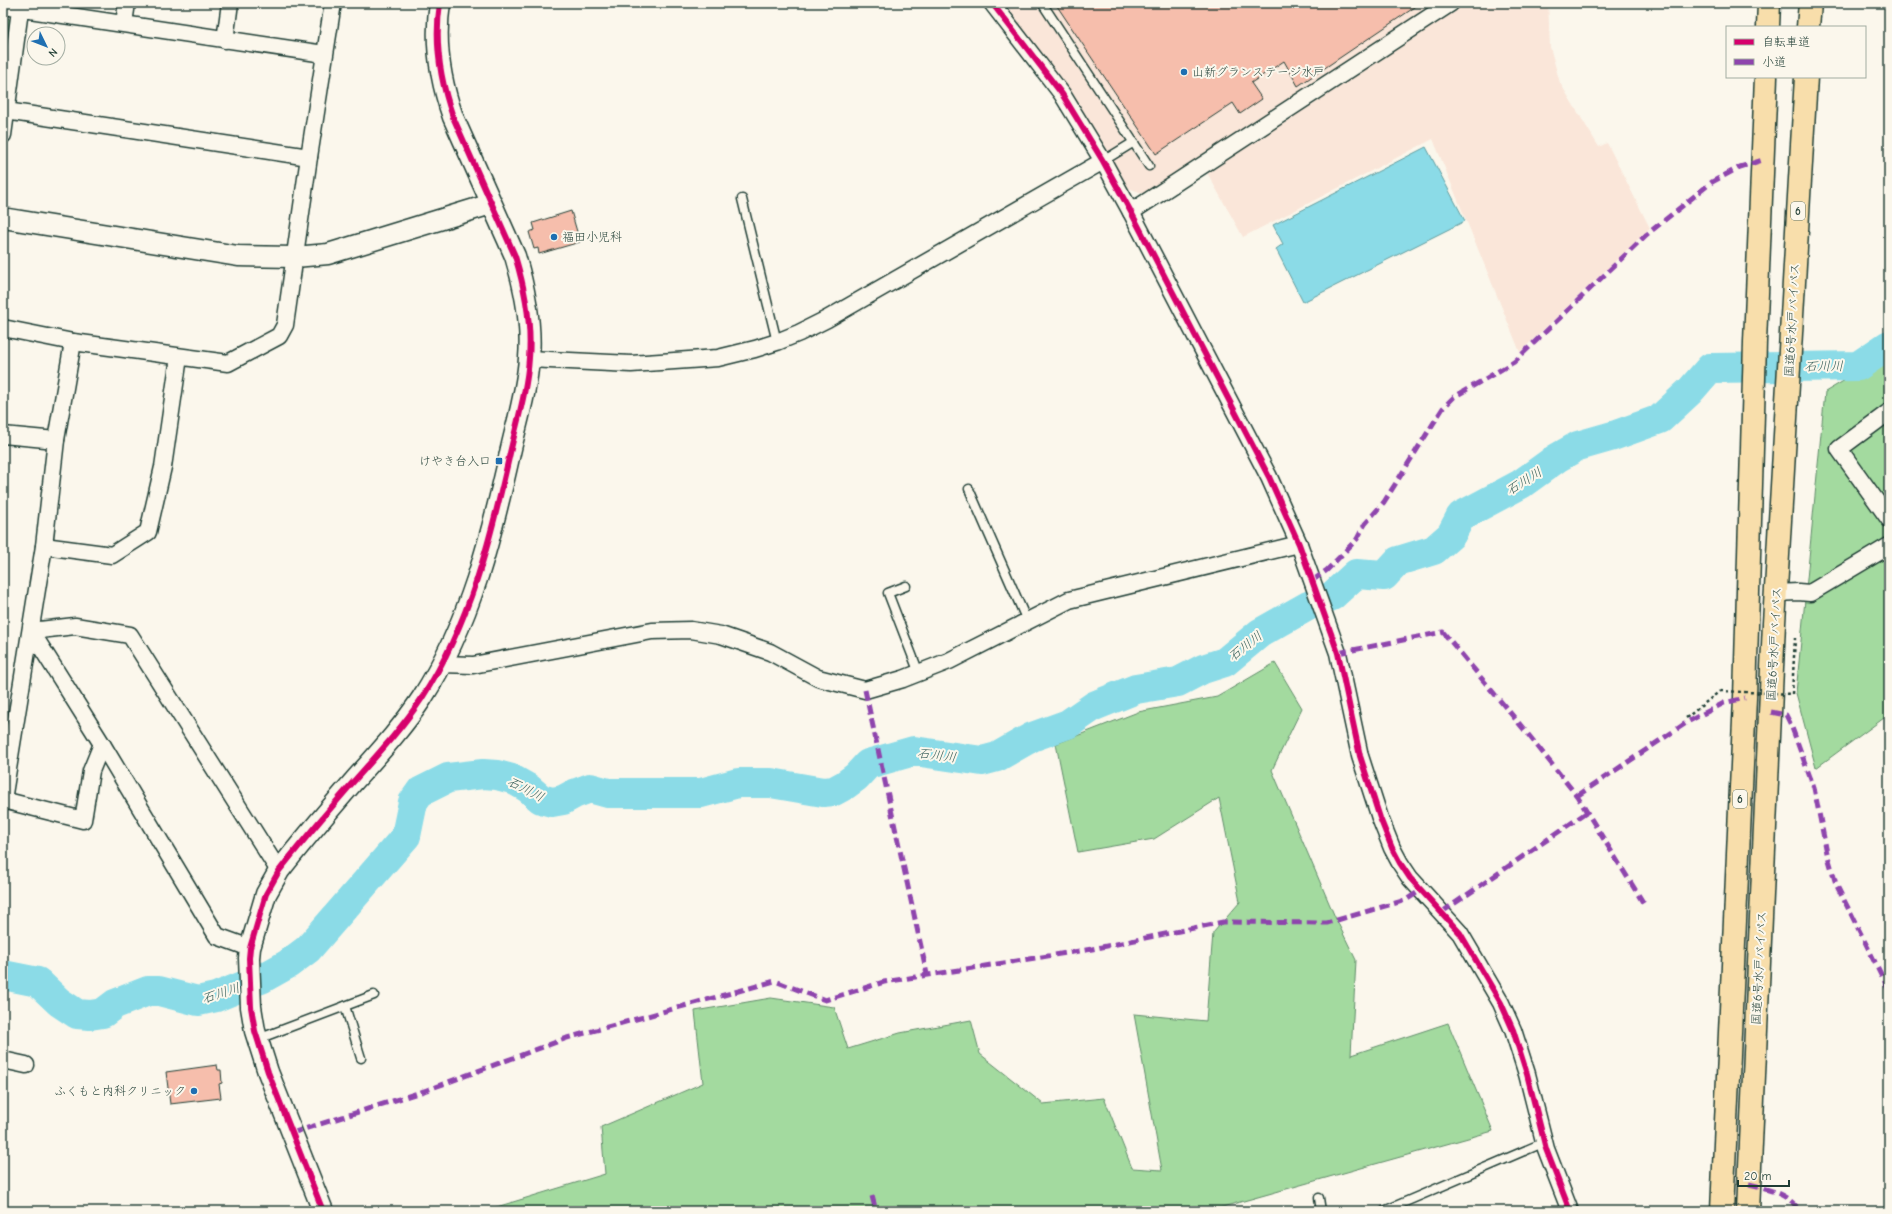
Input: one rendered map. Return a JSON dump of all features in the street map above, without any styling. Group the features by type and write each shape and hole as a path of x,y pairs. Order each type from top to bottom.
{"highway":[{"path":"1768,26 1769,3"},
{"path":"1808,26 1810,3"},
{"name":"6","path":"1722,1211 1745,691 1755,342 1766,78"},
{"name":"国道6号水戸バイパス","path":"1748,1211 1776,593 1806,78"}],"street":[{"path":"124,23 127,3"},
{"path":"225,40 230,3"},
{"path":"3,328 73,342 228,363 279,336 285,324 324,54 333,3"},
{"path":"323,1211 268,1072 258,1039 251,1007 250,953 266,894 279,871 402,725 422,697 465,615 479,575 498,505 523,394 529,359 529,329 521,276 504,230 491,204 445,95 440,71 438,39 440,3"},
{"path":"1131,212 1451,3"},
{"path":"994,4 1062,94 1103,161 1131,212 1268,477 1299,544 1338,653 1360,756 1380,818 1392,848 1410,878 1460,933 1501,1003 1513,1030 1528,1074 1545,1142 1570,1211"},
{"path":"3,6 21,6 225,40 324,54"},
{"path":"3,134 21,6"},
{"path":"6,111 309,157"},
{"path":"529,359 631,364 718,358 777,342 827,319 1103,161"},
{"path":"3,218 238,256 295,257 328,254 491,204"},
{"path":"73,342 56,440 44,546 3,800 83,820 91,771 102,744"},
{"path":"44,546 112,555 148,532 163,467 179,357"},
{"path":"1889,412 1839,449 1889,519"},
{"path":"3,435 56,440"},
{"path":"440,664 473,665 652,631 691,630 721,635 770,652 818,678 865,690 903,679 949,661 1069,600 1299,544"},
{"path":"1776,593 1798,592 1810,594 1889,546"},
{"path":"30,632 75,626 130,635 279,871"},
{"path":"30,632 102,744 217,936 250,953"},
{"path":"3,1060 26,1066"}],"lane":[{"path":"1042,3 1149,166"},
{"path":"1103,161 1134,142"},
{"path":"742,199 777,342"},
{"path":"969,488 1027,621"},
{"path":"906,586 888,593 919,673"},
{"path":"258,1039 374,995"},
{"path":"345,1006 361,1058"},
{"path":"1384,1211 1545,1142"},
{"path":"1319,1198 1321,1211"}],"path":[{"path":"1686,718 1720,691 1792,694 1795,638"}],"shaded area":[{"path":"1003,3 1548,3 1550,47 1560,83 1599,147 1607,143 1650,228 1520,352 1433,139 1243,237 1200,160 1148,195 1125,187 1103,143 1065,83"}],"green space":[{"path":"3,13 13,23 3,83"},
{"path":"1889,354 1889,718 1884,718 1816,768 1796,693 1825,392"},
{"path":"1275,663 1302,708 1272,770 1335,917 1356,960 1351,1055 1448,1023 1493,1131 1208,1211 491,1211 490,1209 605,1174 601,1127 703,1083 695,1011 771,998 834,1007 848,1049 900,1033 971,1020 980,1054 1043,1104 1104,1098 1132,1168 1162,1170 1134,1014 1206,1021 1213,933 1240,902 1219,798 1154,839 1078,852 1056,744 1138,712 1217,697"}],"water":[{"path":"1426,147 1465,221 1303,302 1276,249 1283,244 1273,225"}],"building":[{"name":"山新グランステージ水戸","path":"1055,3 1421,3 1298,86 1284,61 1251,83 1262,99 1240,114 1233,103 1156,154"},
{"name":"福田小児科","path":"571,211 580,242 539,254 538,248 534,249 529,232 535,230 533,223"},
{"name":"ふくもと内科クリニック","path":"217,1065 218,1070 221,1070 222,1083 219,1084 221,1098 170,1104 166,1072"}],"waterway":[{"name":"石川川","path":"3,975 38,982 59,1002 77,1014 90,1015 103,1013 115,1004 148,991 159,991 198,1001 216,997 263,978 288,964 308,949 406,836 413,802 420,792 448,778 483,774 497,775 512,779 528,788 541,799 552,802 563,800 590,788 608,793 701,793 738,783 771,783 823,792 834,791 845,785 856,777 868,764 914,751 982,761 997,757 1032,737 1068,724 1094,706 1136,689 1178,682 1203,669 1225,662 1260,633 1308,606 1332,596 1356,574 1384,576 1398,561 1434,550 1451,535 1461,516 1521,484 1557,458 1578,446 1613,436 1660,419 1690,391 1710,368 1858,366 1889,345"}],"marked path":[{"path":"1312,581 1327,570 1357,539 1365,524 1384,502 1443,408 1454,397 1514,362 1646,235 1712,182 1740,167 1763,160"},
{"path":"1338,653 1443,632 1577,796 1644,904"},
{"path":"865,690 927,974"},
{"path":"1577,796 1689,721 1724,703 1745,698"},
{"path":"1771,712 1786,715 1791,725 1814,788 1827,853 1836,884 1889,990"},
{"path":"1442,912 1586,813"},
{"path":"292,1133 424,1091 567,1038 775,981 825,1000 884,982 1092,949 1223,922 1327,923 1406,900 1421,890"},
{"path":"1749,1185 1784,1196 1800,1211"},
{"path":"872,1196 876,1211"}],"cycle path":[{"path":"323,1211 268,1072 255,1031 251,1007 250,948 266,894 279,871 316,825 390,741 406,720 422,698 439,669 453,640 477,579 495,517 528,370 530,345 529,319 525,294 515,256 448,103 439,61 438,18 440,3"},
{"path":"992,3 1062,94 1103,161 1269,477 1299,544 1338,653 1360,756 1380,818 1392,848 1410,878 1460,933 1501,1003 1513,1030 1527,1074 1546,1149 1570,1211"}],"place":[{"name":"山新グランステージ水戸","path":"1184,72"},
{"name":"福田小児科","path":"554,237"},
{"name":"けやき台入口","path":"499,461"},
{"name":"ふくもと内科クリニック","path":"194,1091"}]}
